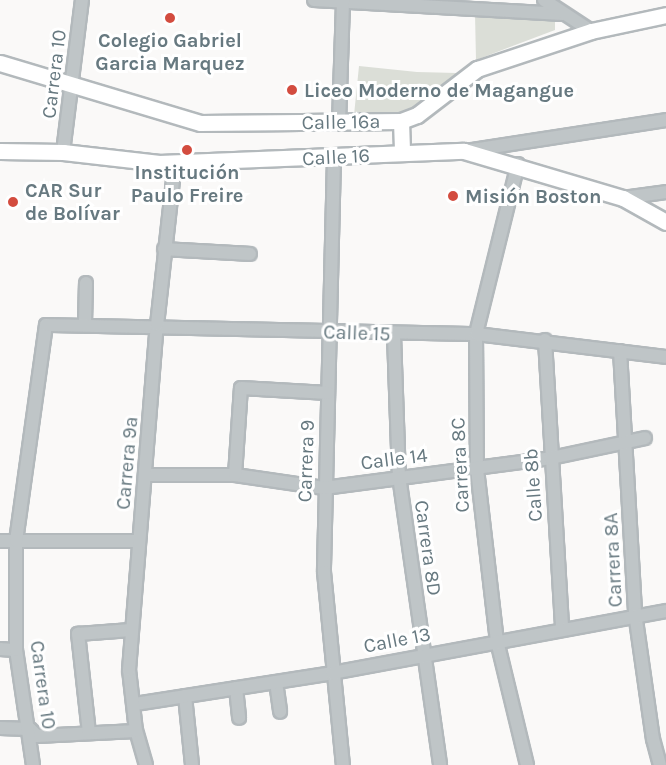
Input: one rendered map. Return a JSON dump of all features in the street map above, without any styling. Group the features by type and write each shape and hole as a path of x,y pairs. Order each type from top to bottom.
{"main road":[{"name":"Calle 16a","path":"0,63 74,83 200,123 401,121 417,115 477,69 591,31 666,15"},
{"path":"401,121 402,152"},
{"name":"Calle 16","path":"0,151 63,152 175,162 334,158 402,152 464,151 518,164 623,198"},
{"path":"623,198 666,222"}],"street":[{"name":"Carrera 10","path":"63,152 74,83 82,0"},
{"path":"315,0 563,14"},
{"path":"544,0 591,31"},
{"path":"339,123 343,2"},
{"path":"464,151 666,120"},
{"name":"Carrera 9","path":"334,158 332,332 324,488 324,572 332,673 343,765"},
{"name":"Carrera 9a","path":"146,765 136,731 135,704 129,670 157,325 175,162"},
{"name":"Carrera 8C","path":"518,164 476,334 477,469 497,641 527,765"},
{"name":"Calle 16","path":"623,198 666,192"},
{"path":"164,249 250,254"},
{"path":"85,323 86,283"},
{"name":"Calle 15","path":"46,325 85,323 394,335 476,334 545,340 666,357"},
{"name":"Carrera 10","path":"33,765 30,729 16,650 16,541 46,325"},
{"name":"Carrera 8D","path":"394,335 399,476 440,765"},
{"name":"Calle 8b","path":"545,340 562,628"},
{"name":"Carrera 8A","path":"620,351 627,441 635,613 653,739 660,765"},
{"path":"235,475 241,388 328,393"},
{"name":"Calle 14","path":"146,476 235,475 324,488 399,476 477,469 551,458 645,438"},
{"path":"0,541 139,541"},
{"name":"Calle 13","path":"135,704 332,673 635,613 666,611"},
{"path":"89,734 78,634 131,630"},
{"path":"0,649 16,650"},
{"path":"276,682 280,712"},
{"path":"236,688 240,718"},
{"path":"185,696 192,765"},
{"path":"0,728 30,729 37,736 136,731"},
{"path":"653,739 666,739"}],"shaded area":[{"path":"475,14 555,21 555,30 476,60"},
{"path":"359,66 417,72 457,73 444,88 408,114 354,115"}],"place":[{"name":"Colegio Gabriel Garcia Marquez","path":"170,18"},
{"name":"Liceo Moderno de Magangue","path":"292,90"},
{"name":"Institución Paulo Freire","path":"187,150"},
{"name":"Misión Boston","path":"453,196"},
{"name":"CAR Sur de Bolívar","path":"13,202"}]}
